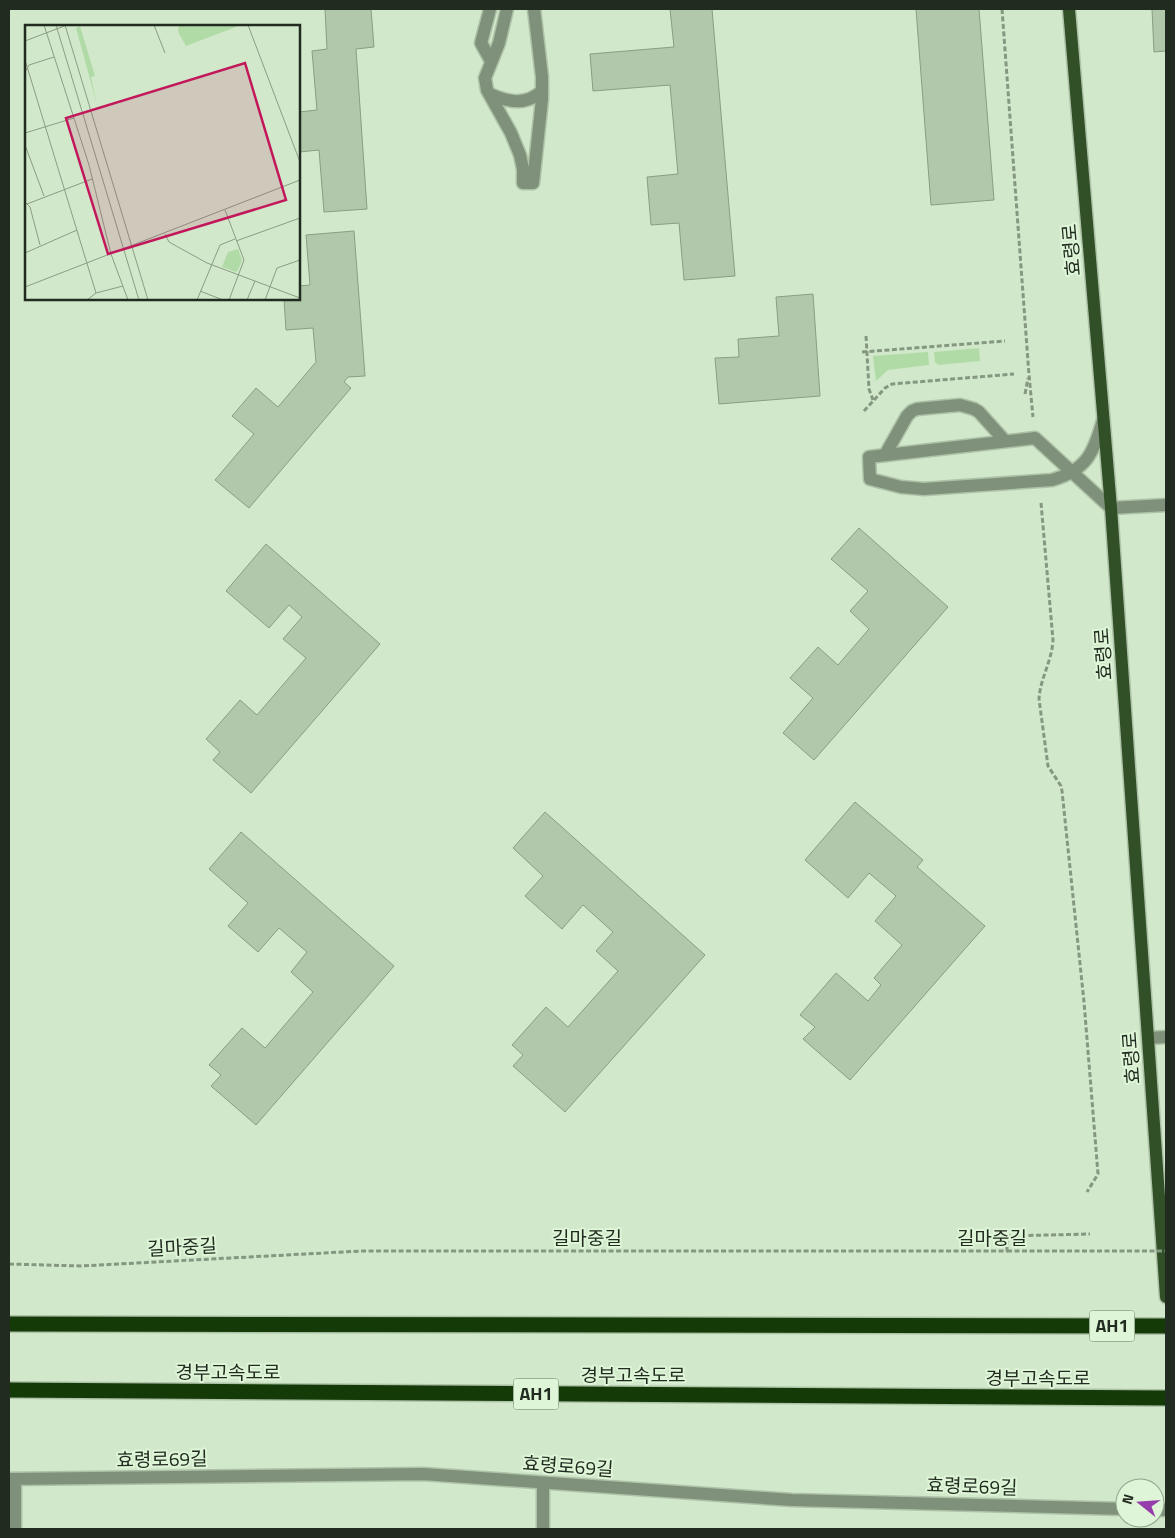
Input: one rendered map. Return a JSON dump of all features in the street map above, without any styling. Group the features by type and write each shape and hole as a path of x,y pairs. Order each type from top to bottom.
{"highway":[{"name":"AH1","path":"9,1324 1166,1326"},
{"name":"경부고속도로","path":"9,1390 1166,1398"}],"main road":[{"name":"효령로","path":"1069,9 1112,508 1166,1297"}],"street":[{"path":"490,9 481,43 492,61"},
{"path":"507,9 499,43 485,78 486,86 516,145 523,169 523,183 533,183 542,91 534,9"},
{"path":"490,94 502,99 524,101 542,91"},
{"path":"885,456 907,416 917,409 960,405 974,408 1005,442"},
{"path":"1104,418 1096,446 1088,459 1079,468 1072,472 1052,480 913,489 870,479 869,457 1035,438 1072,472 1112,508 1166,505"},
{"path":"1148,1038 1166,1036"},
{"name":"효령로69길","path":"12,1479 423,1474 792,1500 1115,1509"},
{"path":"12,1479 15,1529"},
{"path":"542,1529 543,1483"}],"path":[{"path":"1002,9 1033,413"},
{"path":"866,336 868,389 873,400"},
{"path":"862,352 1005,341"},
{"path":"864,410 885,388 900,382 1014,374"},
{"path":"1025,394 1029,375"},
{"path":"1041,510 1053,640 1050,659 1039,692 1039,699 1048,766 1061,786 1062,791 1084,1002 1098,1174 1087,1192"},
{"path":"1007,1252 1007,1236 1090,1234"},
{"name":"길마중길","path":"9,1264 81,1266 361,1251 1166,1251"}],"green space":[{"path":"979,348 980,361 939,365 935,362 934,352"},
{"path":"928,352 929,365 888,370 876,381 873,356"}],"building":[{"path":"325,9 371,9 374,47 356,49 367,209 324,212 319,150 300,152 300,112 317,110 312,51 327,49"},
{"path":"670,9 712,9 735,276 684,280 679,223 651,225 647,177 678,174 670,85 593,91 590,54 674,47"},
{"path":"916,9 979,9 994,200 931,205"},
{"path":"1152,9 1166,9 1166,51 1154,52"},
{"path":"354,231 365,376 348,377 344,382 351,388 249,508 215,480 254,434 232,416 256,388 278,407 316,362 313,328 286,330 284,300 300,300 300,286 310,285 306,235"},
{"path":"813,294 820,396 719,404 715,358 739,357 738,339 779,336 776,297"},
{"path":"859,528 948,607 814,760 783,733 813,698 790,678 818,647 838,665 869,629 850,611 868,591 831,559"},
{"path":"266,544 380,644 251,793 213,760 220,752 206,739 240,700 257,715 306,658 283,639 302,617 289,605 269,628 226,591"},
{"path":"855,802 923,860 917,867 985,926 850,1080 803,1039 815,1027 800,1015 836,973 868,1001 881,985 874,978 902,945 875,921 896,896 869,873 848,898 805,860"},
{"path":"545,812 705,955 565,1112 513,1066 523,1055 512,1045 546,1007 568,1027 618,971 596,951 613,932 583,905 562,929 525,896 543,876 513,848"},
{"path":"241,832 394,966 256,1125 211,1086 221,1075 209,1065 242,1028 265,1048 313,992 291,972 307,952 279,928 258,952 228,926 248,903 209,869"}]}
